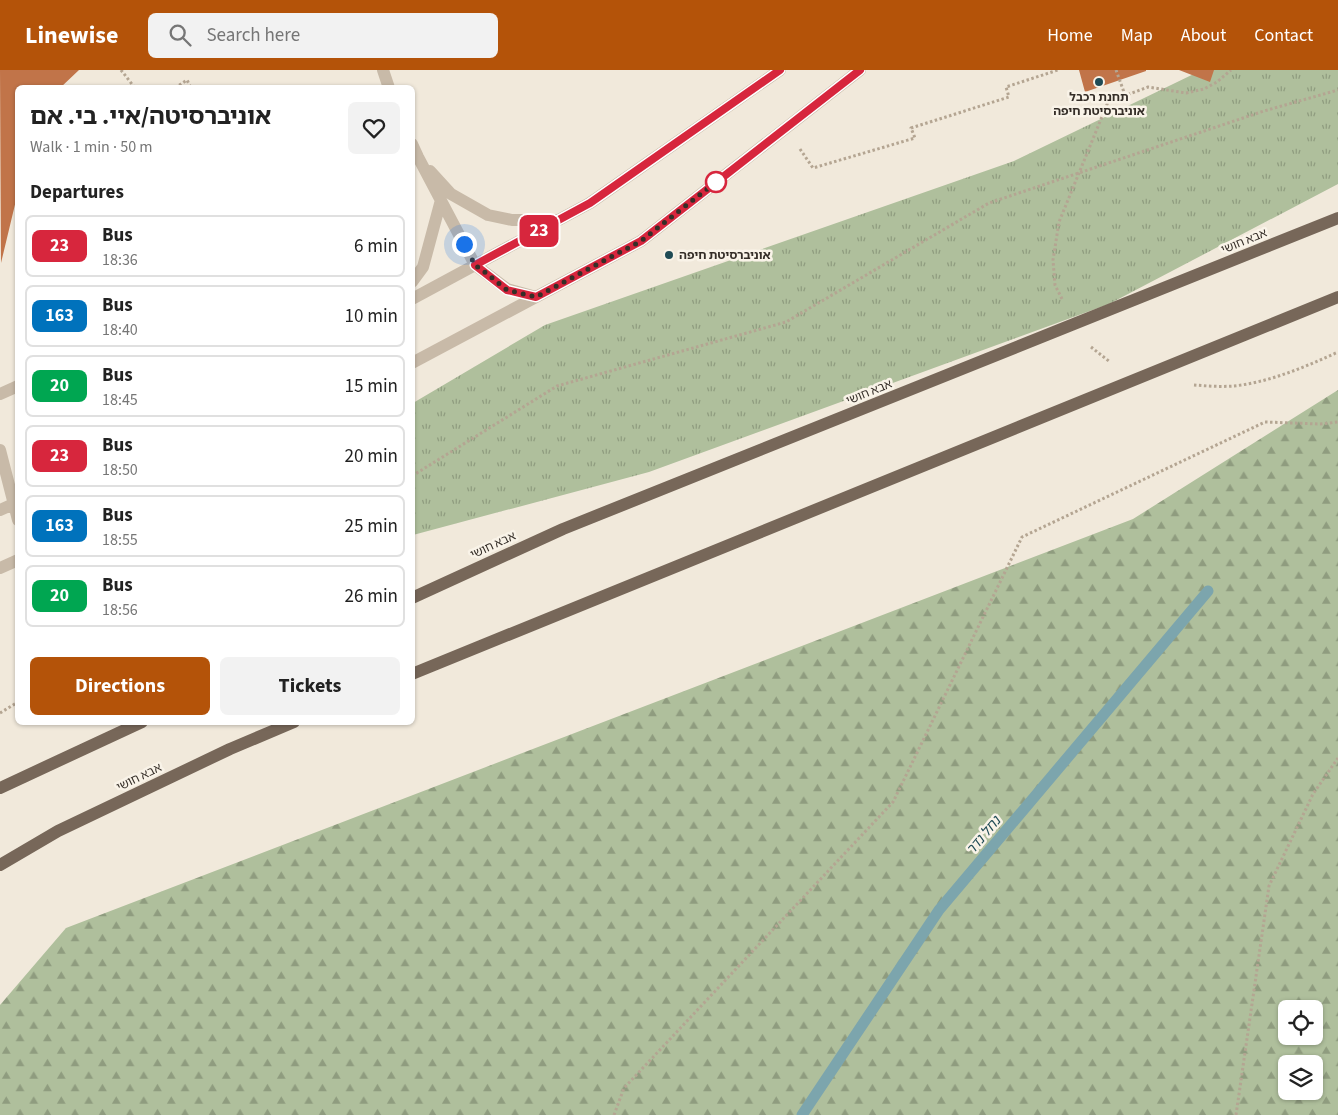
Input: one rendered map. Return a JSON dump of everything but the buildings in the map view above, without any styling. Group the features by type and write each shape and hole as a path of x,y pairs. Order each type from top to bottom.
{"main road":[{"name":"אבא חושי","path":"415,597 562,529 1338,218"},
{"path":"415,673 1338,297"},
{"path":"0,788 136,725"},
{"name":"אבא חושי","path":"0,865 58,831 230,748 287,725"}],"lane":[{"path":"384,70 388,85"},
{"path":"415,297 590,203 780,70"},
{"path":"415,361 641,241 860,70"},
{"path":"415,150 475,265 507,290 536,297"},
{"path":"418,157 451,194 488,216 512,220 559,220"},
{"path":"415,278 423,267 440,200"},
{"path":"0,394 15,387"},
{"path":"0,450 15,500"},
{"path":"0,510 15,503"},
{"path":"0,568 15,561"}],"path":[{"path":"120,70 132,85"},
{"path":"785,128 813,168 915,138 911,128 1009,97 1006,87 1058,70"},
{"path":"1116,70 1125,96"},
{"path":"1108,102 1148,87 1186,93 1204,89 1217,82 1231,70"},
{"path":"180,85 187,80 190,85"},
{"path":"415,474 557,386 786,322 989,203 1264,111 1338,90"},
{"path":"614,1115 624,1088 893,802 1022,537 1265,422 1320,424 1338,422"},
{"path":"0,713 15,704"},
{"path":"1236,1115 1269,886 1313,794 1338,758"}],"green space":[{"path":"1202,70 1338,70 1338,184 1109,304 649,472 415,534 415,402 545,325 1014,161"},
{"path":"1338,390 1338,1115 0,1115 0,1005 66,928 1133,519"}],"waterway":[{"name":"נחל נדר","path":"802,1115 939,910 1208,591"}],"bus line":[{"name":"23","path":"780,70 590,203 475,265 507,290 536,297 641,241 860,70"}],"place":[{"name":"תחנת רכבל אוניברסיטת חיפה","path":"1099,82"},
{"name":"אוניברסיטת חיפה","path":"669,255"}],"route":[{"path":"464,244 475,265 507,290 536,297 641,241 716,182"}]}
